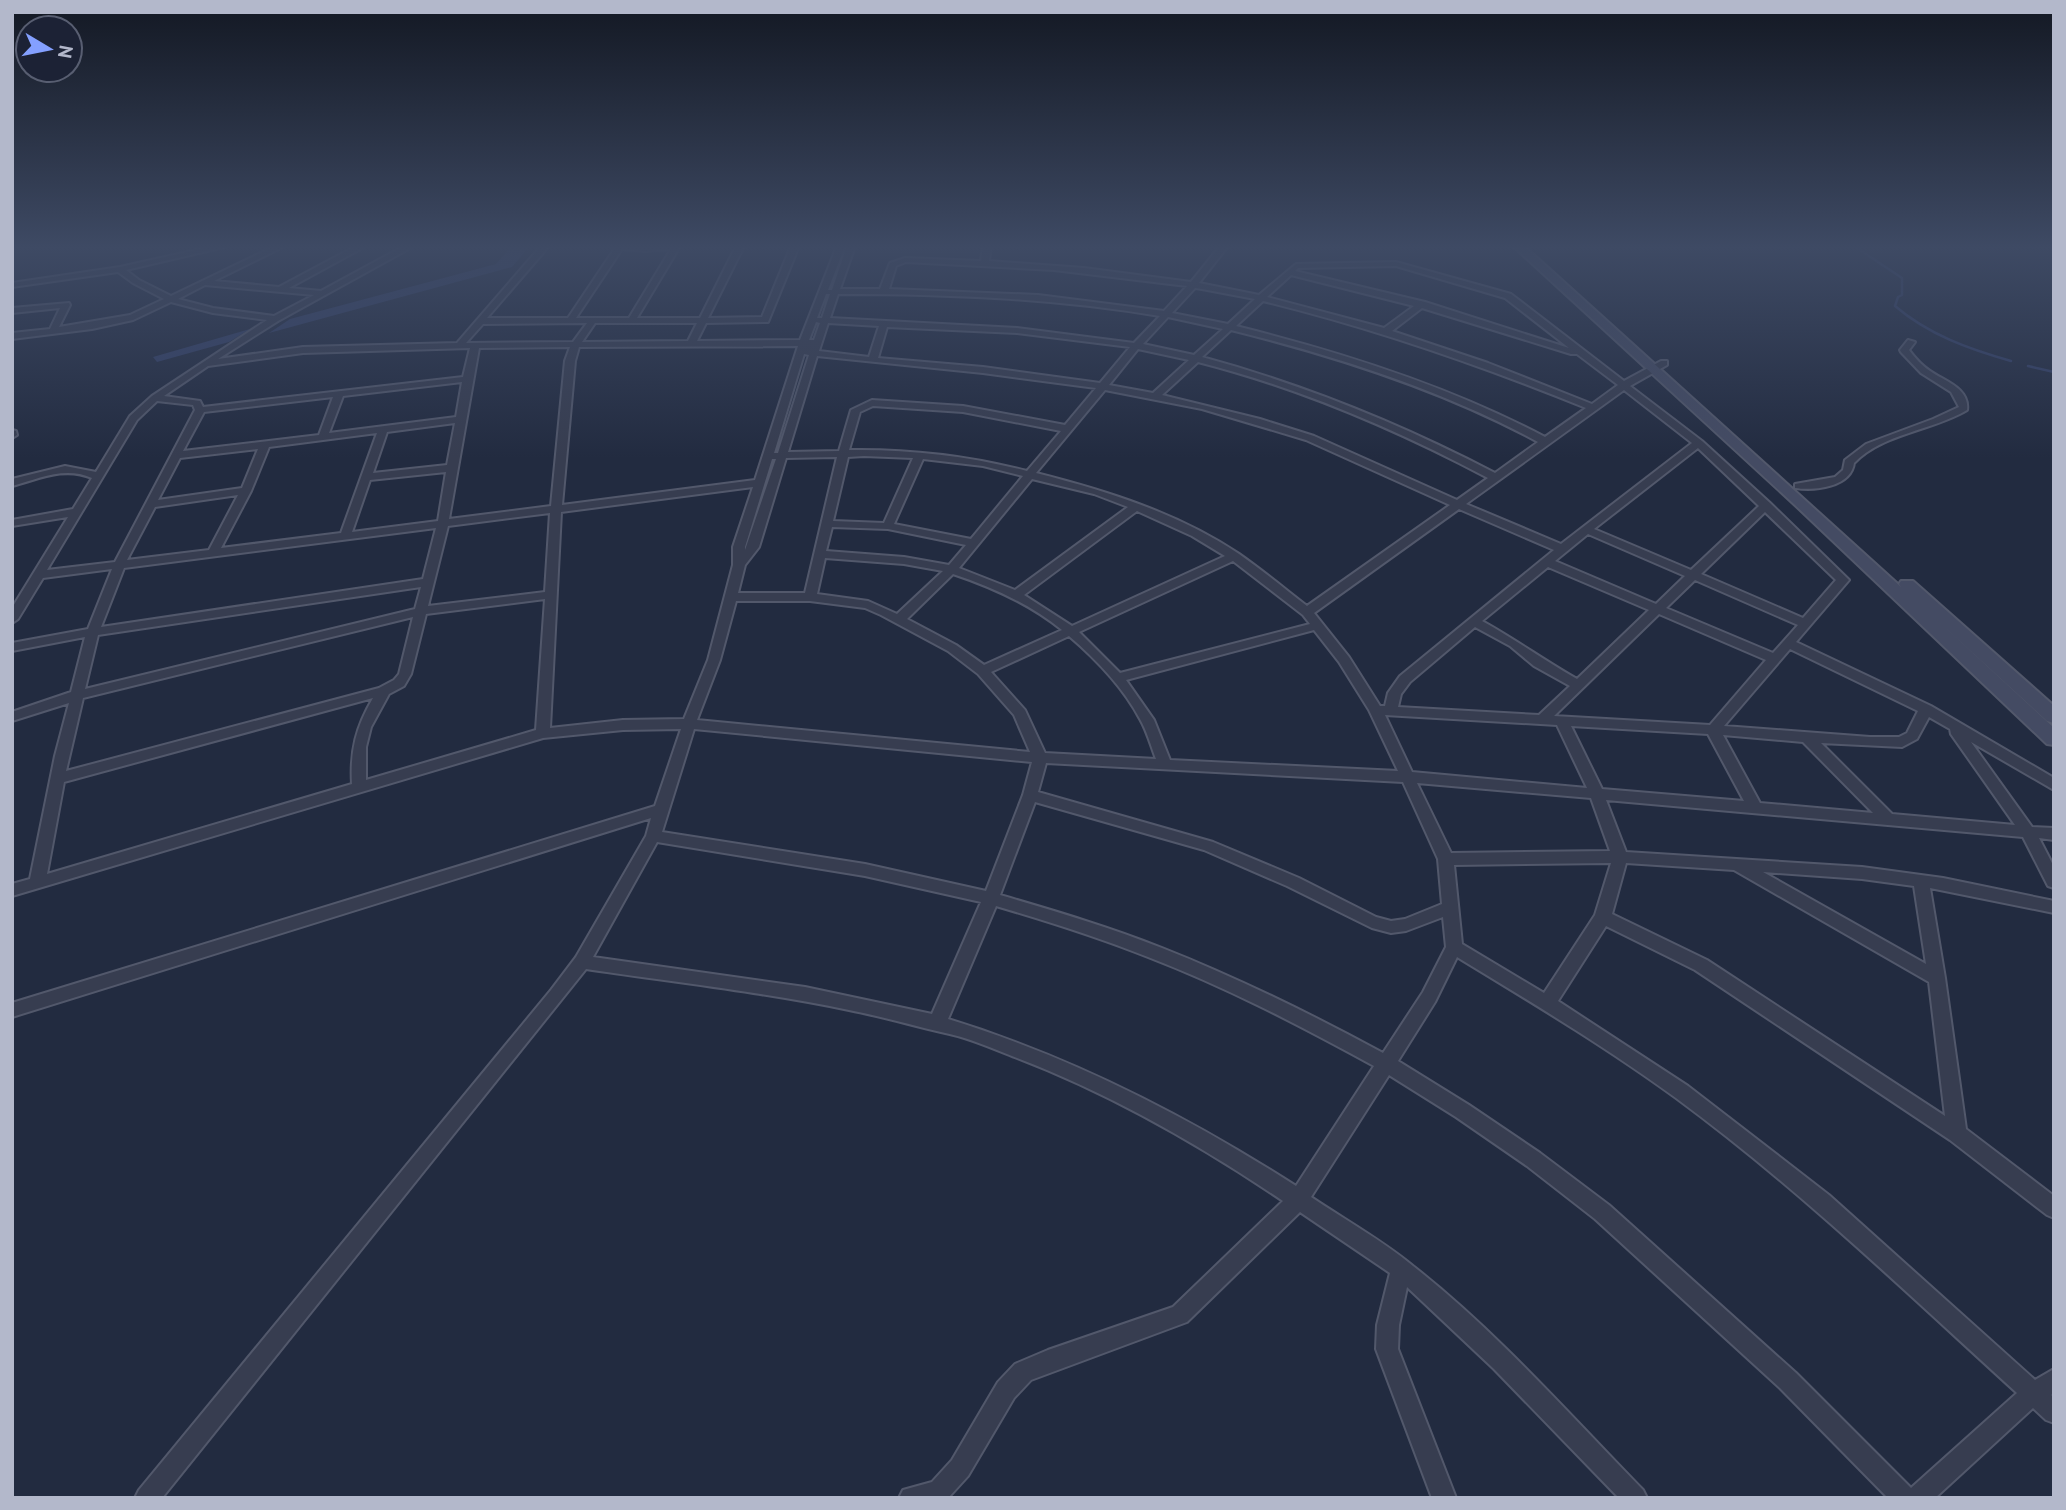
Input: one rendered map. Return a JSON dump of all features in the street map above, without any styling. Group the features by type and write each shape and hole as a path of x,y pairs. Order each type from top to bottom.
{"main road":[{"path":"1601,316 1800,486 2054,717"},
{"path":"1606,316 2054,739"}],"street":[{"path":"53,332 60,316"},
{"path":"12,336 120,321 131,316"},
{"path":"255,316 275,319"},
{"path":"12,619 133,418 155,398 280,316"},
{"path":"459,346 485,316"},
{"path":"570,321 573,316"},
{"path":"631,321 634,316"},
{"path":"691,344 704,316"},
{"path":"481,321 765,320 766,316"},
{"path":"147,1498 582,962 653,836 689,724 714,660 739,565 739,547 813,316"},
{"path":"739,565 753,547 826,316"},
{"path":"899,619 951,570 1136,346 1164,316"},
{"path":"1177,316 1295,344 1410,382 1480,409 1546,442"},
{"path":"1154,397 1242,316"},
{"path":"1329,316 1386,331 1517,376 1595,408"},
{"path":"1386,331 1405,316"},
{"path":"1461,316 1586,357"},
{"path":"1533,316 1698,443 1843,580 1713,730"},
{"path":"812,320 1023,330 1136,346 1196,358 1276,381 1376,418 1438,445 1497,478"},
{"path":"543,733 556,507 570,361 575,345 592,322"},
{"path":"873,360 884,324"},
{"path":"1800,486 1845,476 1853,457 1861,451 1942,420 1964,408 1958,392 1925,372 1912,360 1904,350 1911,342"},
{"path":"205,364 303,350 475,345 691,344 816,348 873,360 1005,371 1105,385 1249,419 1309,438 1368,461 1459,505 1562,549"},
{"path":"59,778 384,691 399,683 405,674 443,522 475,345"},
{"path":"1307,612 1623,386 1659,366"},
{"path":"200,410 467,379"},
{"path":"323,437 339,394"},
{"path":"786,396 800,397"},
{"path":"37,883 93,632 120,563 200,410 197,403 155,398"},
{"path":"810,597 843,454 856,410 872,403 963,409 1068,429"},
{"path":"178,455 460,419"},
{"path":"776,428 790,428"},
{"path":"346,534 383,429"},
{"path":"1383,711 1405,679 1562,549 1698,443"},
{"path":"214,551 246,491 265,445"},
{"path":"767,456 919,456 983,463 1031,473 1136,506 1196,534 1234,556 1307,612 1383,711 1407,777 1446,859 1454,947 1429,997 1299,1199 1180,1315 1048,1361 1023,1373 1006,1390 960,1468 938,1492 911,1498"},
{"path":"888,526 919,456"},
{"path":"12,483 61,468 76,468 97,476"},
{"path":"366,477 452,468"},
{"path":"39,575 759,483"},
{"path":"152,504 246,491"},
{"path":"752,504 767,504"},
{"path":"1541,721 1766,505"},
{"path":"1017,594 1136,506"},
{"path":"12,523 76,512"},
{"path":"827,524 888,526 974,542"},
{"path":"1587,530 1807,624"},
{"path":"821,554 891,560 951,570 1017,594 1045,610 1073,631 1117,678 1145,716 1165,764"},
{"path":"983,671 1234,556"},
{"path":"1547,562 1775,659"},
{"path":"12,647 93,632 428,582"},
{"path":"12,717 77,695 421,611 551,595"},
{"path":"729,597 810,597 868,605 952,648 983,671 1020,713 1040,758 1030,795 991,898 937,1024"},
{"path":"1474,622 1514,643 1539,663 1579,685"},
{"path":"1117,678 1319,625"},
{"path":"1789,644 1926,709 2054,785"},
{"path":"360,788 356,751 365,722 384,691"},
{"path":"1383,711 1902,742 1912,736 1926,709"},
{"path":"1547,1003 1603,917 1620,857 1596,792 1562,722"},
{"path":"12,890 543,733 689,724 1040,758 1407,777 2054,834"},
{"path":"1951,724 2028,832 2054,882"},
{"path":"1713,730 1754,806"},
{"path":"1807,737 1888,819"},
{"path":"1030,795 1208,846 1293,883 1372,922 1391,927 1406,925 1452,907"},
{"path":"12,1010 661,810"},
{"path":"653,836 872,872 991,898 1090,929 1276,1004 1385,1062 1507,1140 1603,1213 1803,1394 1904,1498"},
{"path":"1446,859 1620,857 1862,873 1922,881 2054,907"},
{"path":"1734,864 1937,978"},
{"path":"1922,881 1957,1135"},
{"path":"1603,917 1701,965 1957,1135 2054,1208"},
{"path":"1454,947 1547,1003 1682,1092 1811,1194 2054,1412"},
{"path":"582,962 818,996 937,1024 1045,1059 1143,1105 1299,1199 1417,1281 1527,1387 1635,1498"},
{"path":"1401,1270 1388,1325 1387,1349 1444,1498"},
{"path":"1917,1498 2034,1393 2054,1380"}],"water":[{"path":"299,316 330,316 269,333 290,319"},
{"path":"250,329 229,342 157,362 153,357"}],"waterway":[{"path":"1909,316 1950,340 2011,361"},
{"path":"2028,366 2054,372"}]}
